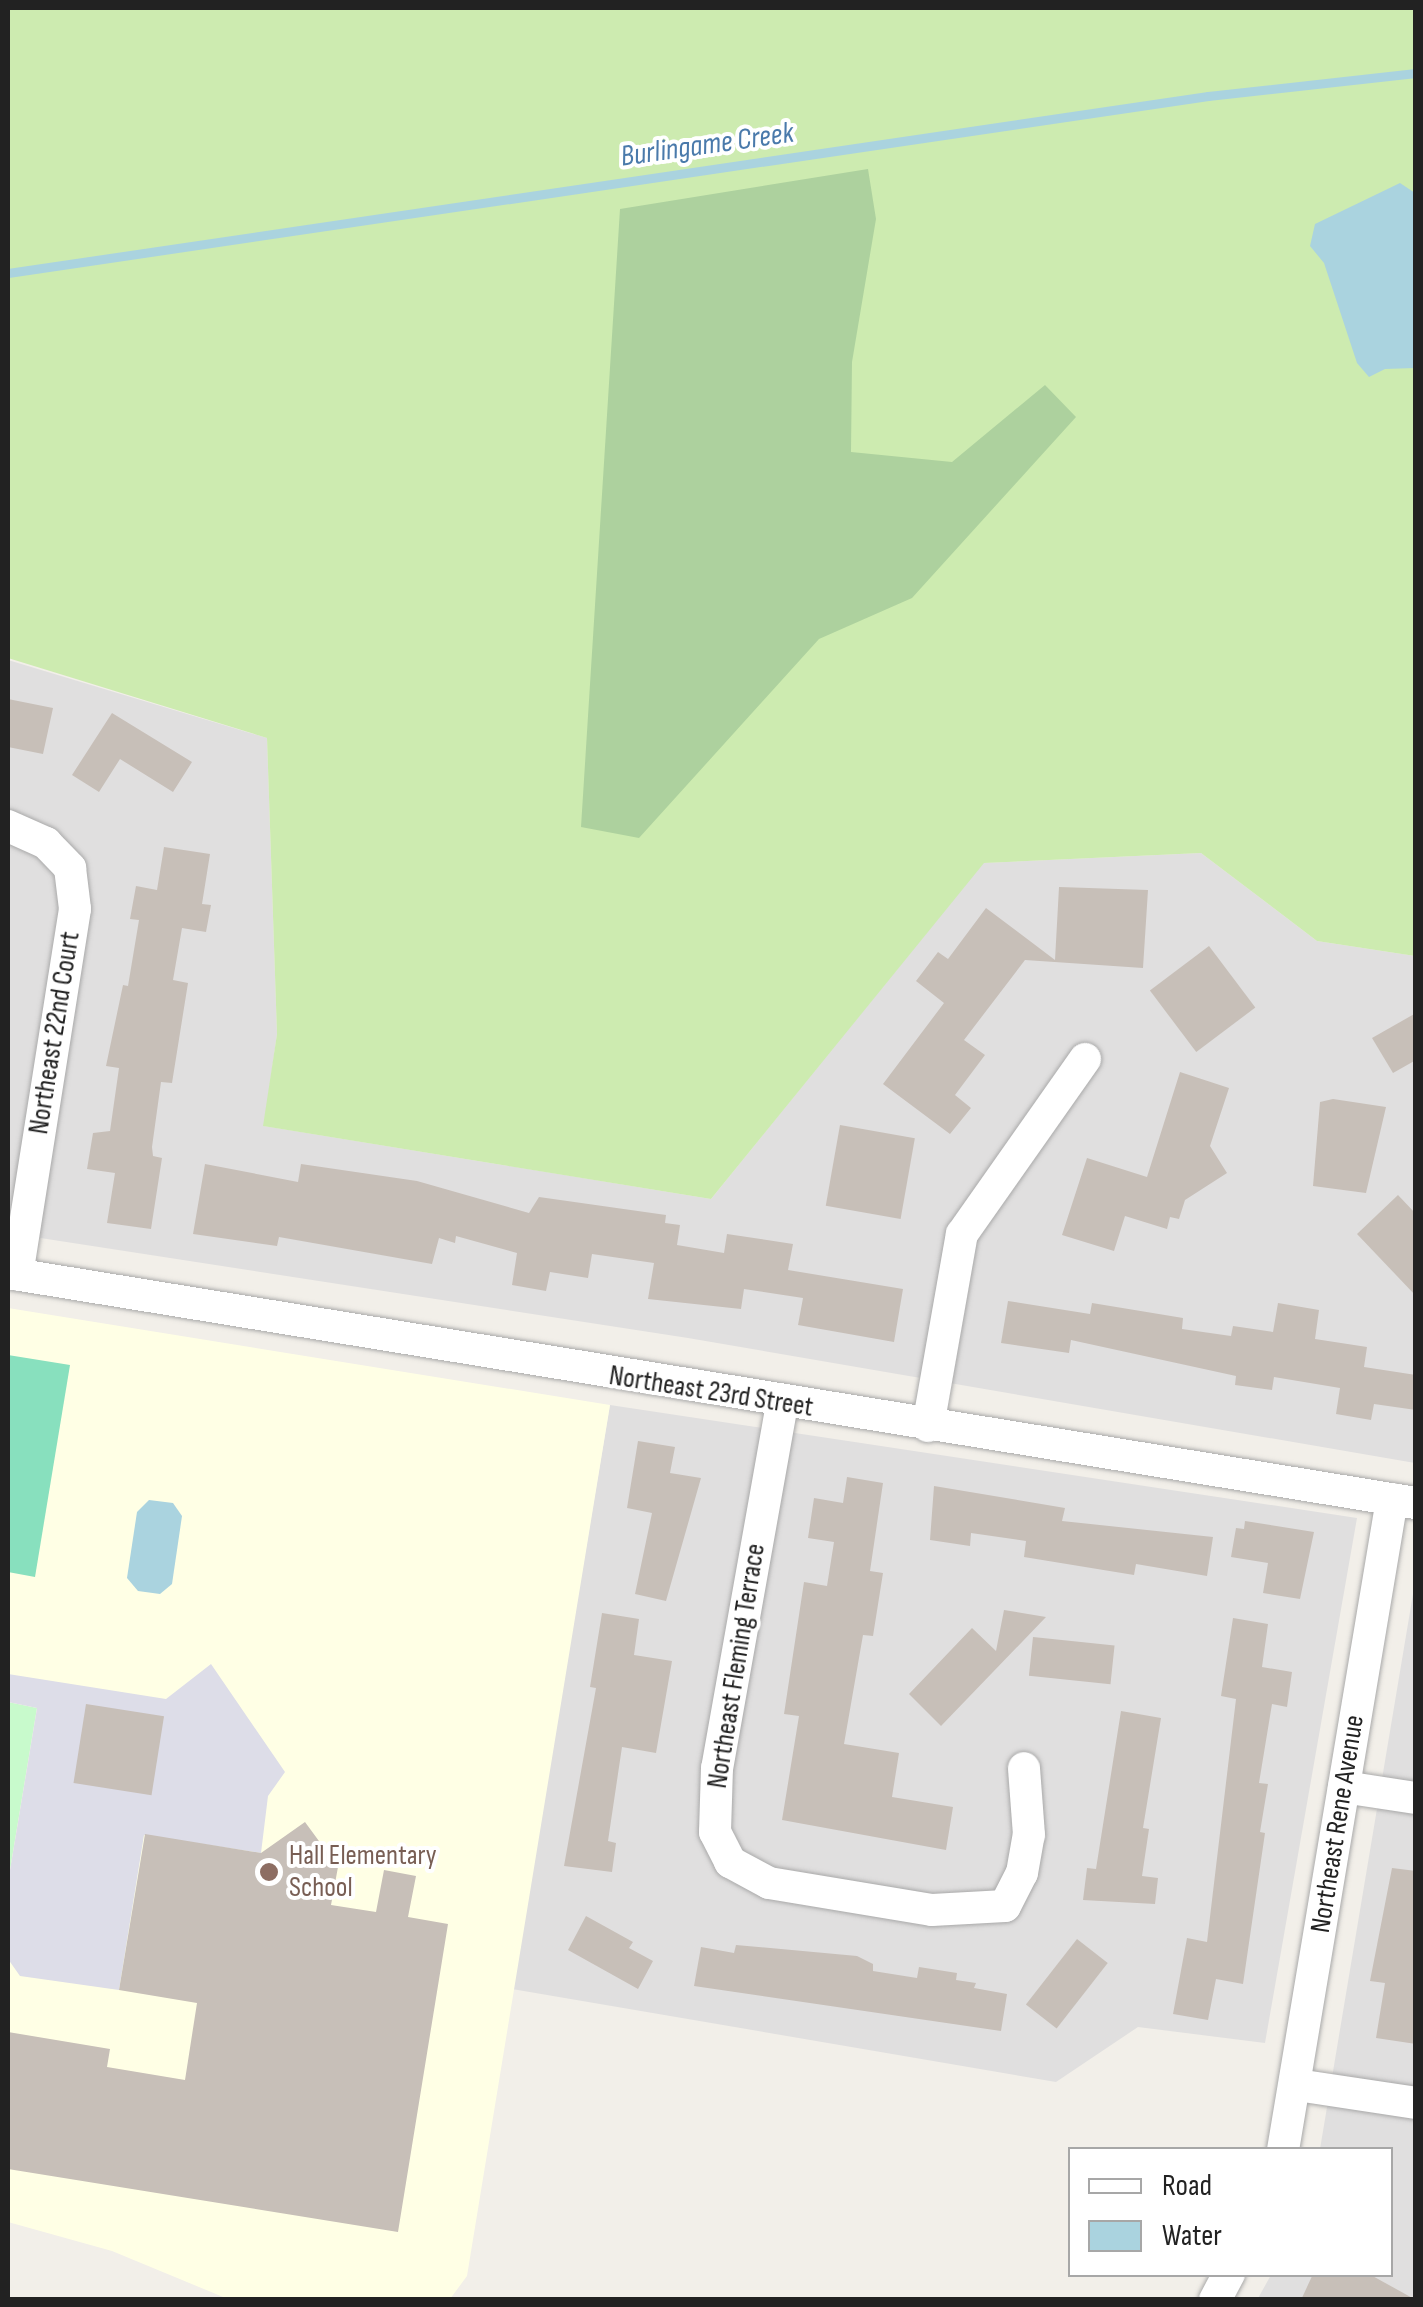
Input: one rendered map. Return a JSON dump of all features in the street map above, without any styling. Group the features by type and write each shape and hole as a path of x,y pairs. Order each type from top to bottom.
{"street":[{"name":"Northeast 22nd Court","path":"8,826 46,843 70,868 75,909 12,1273"},
{"path":"928,1426 962,1234 1085,1059"},
{"name":"Northeast 23rd Street","path":"12,1273 782,1404 1404,1501"},
{"name":"Northeast Fleming Terrace","path":"782,1404 717,1768 715,1832 730,1862 769,1883 932,1910 1005,1906 1022,1873 1029,1835 1024,1768"},
{"name":"Northeast Rene Avenue","path":"1284,2147 1344,1787 1404,1501"},
{"path":"1344,1787 1416,1798"},
{"path":"1297,2085 1416,2103"},
{"path":"1214,2300 1227,2277"}],"shaded area":[{"path":"8,660 267,738 277,1034 264,1126 711,1199 983,863 1201,853 1317,941 1415,956 1415,1463 688,1338 8,1233"},
{"name":"Hall Elementary School","path":"8,1308 610,1405 467,2276 450,2299 228,2299 112,2251 8,2222"},
{"path":"610,1405 1357,1518 1265,2043 1138,2027 1056,2082 512,1989"},
{"path":"1415,1582 1415,2299 1257,2300 1270,2277 1393,2277 1393,2147 1320,2147"},
{"path":"211,1664 285,1772 268,1796 261,1853 144,1835 119,1990 20,1976 8,1959 8,1882 37,1708 8,1702 8,1674 166,1699"}],"green space":[{"path":"8,8 1415,8 1415,956 1317,941 1201,853 984,863 711,1199 263,1126 277,1034 267,738 8,658"},
{"path":"868,169 876,219 852,362 851,452 952,462 1045,385 1076,417 912,598 819,639 639,838 581,827 620,209"},
{"path":"8,1355 70,1365 35,1577 8,1572"},
{"path":"8,1702 37,1708 8,1882"}],"water":[{"path":"1400,183 1415,193 1415,368 1385,369 1369,377 1357,363 1324,263 1310,246 1315,224"},
{"path":"149,1500 173,1503 182,1516 172,1584 160,1594 138,1591 127,1578 137,1512"}],"building":[{"path":"8,699 53,708 43,754 8,747"},
{"path":"112,713 192,762 173,792 120,759 99,792 72,775"},
{"path":"164,847 210,854 202,904 211,905 206,932 182,928 173,980 188,983 172,1083 161,1082 152,1147 153,1156 162,1158 151,1229 107,1223 115,1173 87,1169 93,1133 110,1131 119,1068 106,1066 123,985 128,986 139,920 130,919 136,886 157,890"},
{"path":"1059,887 1148,890 1143,968 1025,960 964,1040 985,1055 955,1095 971,1108 950,1134 883,1084 944,1003 916,981 938,952 948,959 986,908 1055,960"},
{"path":"1209,946 1255,1007 1196,1052 1150,991"},
{"path":"1416,1013 1416,1060 1393,1073 1372,1038"},
{"path":"1180,1072 1229,1088 1210,1146 1227,1173 1185,1200 1179,1219 1170,1217 1167,1229 1125,1216 1114,1251 1062,1235 1087,1158 1147,1177"},
{"path":"1333,1099 1386,1107 1366,1193 1313,1186 1320,1102"},
{"path":"840,1125 915,1138 901,1219 826,1206"},
{"path":"205,1164 298,1182 301,1164 417,1181 529,1213 539,1197 666,1215 665,1223 680,1225 677,1245 724,1253 727,1234 793,1244 788,1270 903,1289 894,1342 798,1325 803,1298 744,1289 741,1309 648,1299 654,1263 592,1254 588,1278 550,1272 546,1291 512,1285 517,1253 456,1236 455,1243 439,1238 432,1264 279,1237 277,1246 193,1234"},
{"path":"1398,1195 1416,1214 1416,1296 1357,1234"},
{"path":"1008,1301 1090,1314 1092,1303 1183,1318 1182,1329 1231,1336 1233,1326 1273,1332 1278,1303 1319,1310 1315,1339 1367,1347 1364,1367 1416,1375 1416,1410 1374,1404 1371,1420 1336,1414 1340,1388 1274,1377 1272,1390 1235,1385 1236,1376 1071,1340 1069,1353 1001,1343"},
{"path":"638,1441 675,1447 670,1473 701,1478 666,1601 635,1594 652,1513 627,1508"},
{"path":"847,1477 883,1483 870,1571 883,1573 873,1636 863,1635 844,1744 899,1753 892,1797 953,1807 946,1850 782,1820 799,1716 784,1714 804,1582 827,1586 834,1542 808,1538 814,1498 843,1503"},
{"path":"934,1486 1065,1508 1062,1521 1213,1537 1207,1576 1136,1564 1134,1575 1024,1557 1026,1541 971,1533 970,1546 930,1540"},
{"path":"1245,1521 1314,1532 1300,1599 1263,1593 1268,1563 1231,1557 1236,1528 1244,1529"},
{"path":"1004,1610 1046,1617 941,1726 909,1694 972,1628 996,1651"},
{"path":"602,1613 639,1619 634,1655 672,1661 656,1753 622,1747 608,1841 616,1843 612,1872 564,1866 596,1688 590,1687"},
{"path":"1233,1618 1268,1624 1262,1667 1292,1672 1287,1707 1272,1704 1259,1783 1268,1784 1260,1832 1265,1833 1243,1984 1216,1979 1208,2020 1173,2014 1187,1938 1207,1942 1236,1699 1221,1696"},
{"path":"1033,1637 1115,1646 1110,1684 1029,1676"},
{"path":"86,1704 164,1716 152,1795 73,1783"},
{"path":"1121,1711 1161,1718 1143,1828 1149,1829 1142,1876 1158,1878 1155,1904 1083,1900 1087,1868 1096,1869"},
{"path":"305,1822 338,1867 331,1905 376,1912 384,1870 416,1876 408,1917 448,1924 398,2232 8,2169 8,2032 110,2049 107,2067 185,2080 197,2003 119,1990 145,1834 261,1853"},
{"path":"1392,1868 1416,1871 1416,2044 1376,2038 1385,1983 1370,1981"},
{"path":"586,1916 633,1942 629,1948 653,1961 638,1989 568,1950"},
{"path":"1077,1939 1108,1963 1057,2028 1026,2004"},
{"path":"736,1945 857,1956 873,1964 873,1971 917,1978 919,1967 957,1973 956,1980 976,1983 974,1988 1007,1994 1001,2031 694,1986 701,1947 734,1953"},
{"path":"1312,2277 1374,2277 1416,2300 1301,2300"}],"waterway":[{"name":"Burlingame Creek","path":"8,273 1208,96 1416,73"}],"place":[{"name":"Hall Elementary School","path":"269,1872"}]}
